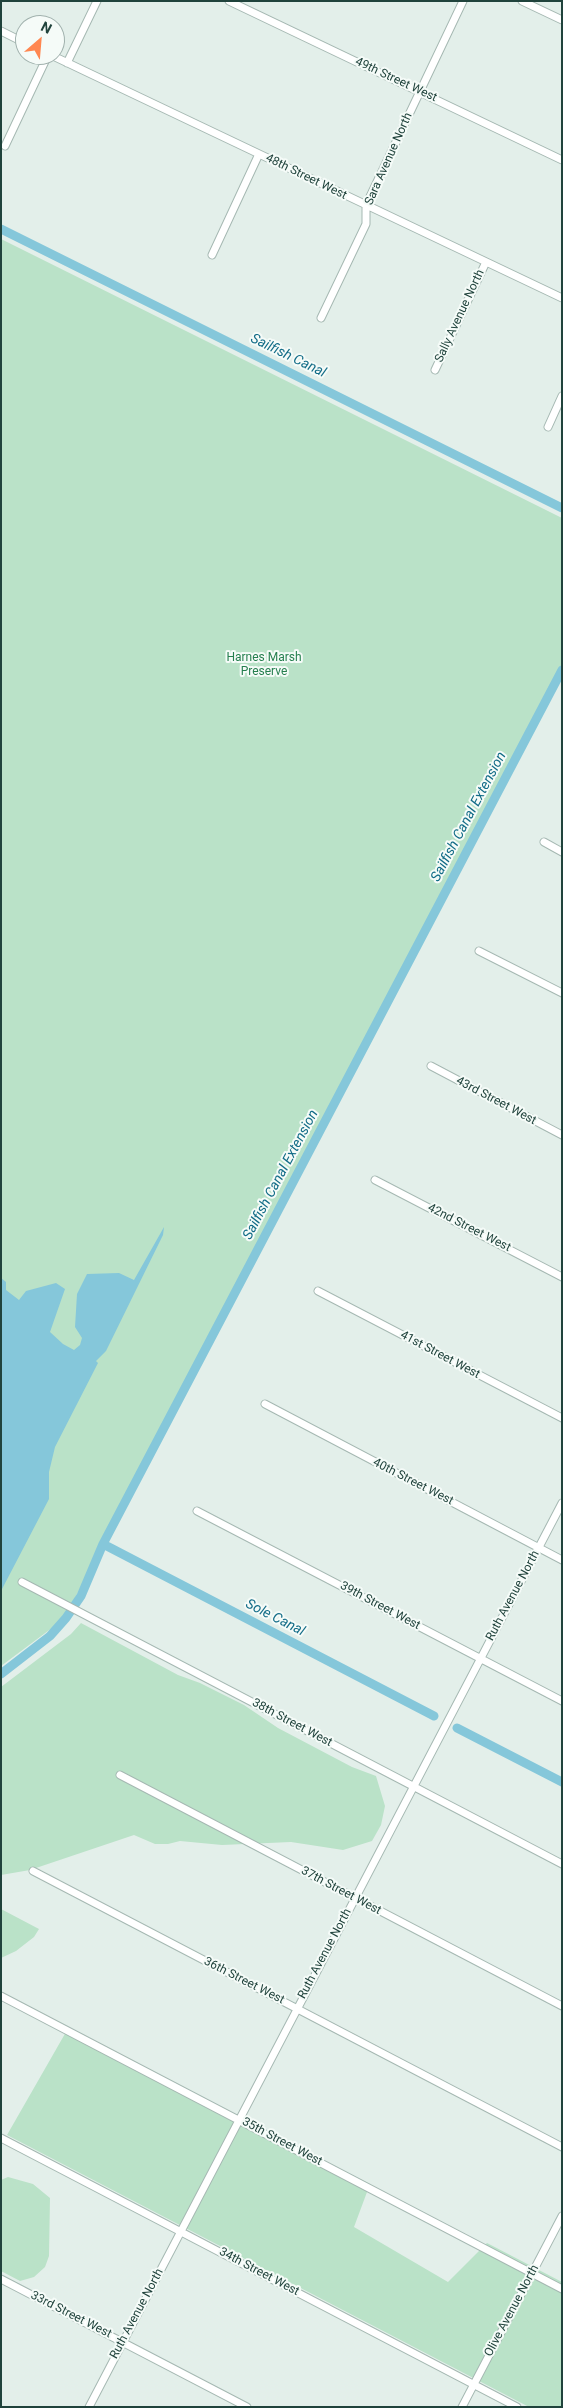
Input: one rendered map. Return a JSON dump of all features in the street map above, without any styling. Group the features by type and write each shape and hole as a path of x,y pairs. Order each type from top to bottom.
{"street":[{"path":"67,63 97,1"},
{"name":"49th Street West","path":"229,1 562,160"},
{"name":"Sara Avenue North","path":"321,318 366,224 366,205 463,1"},
{"path":"522,1 562,20"},
{"path":"1,32 15,38"},
{"name":"48th Street West","path":"67,63 562,298"},
{"path":"6,146 44,65"},
{"path":"212,255 259,154"},
{"name":"Sally Avenue North","path":"435,370 486,262"},
{"path":"548,426 562,396"},
{"path":"544,842 562,852"},
{"path":"480,950 562,993"},
{"name":"43rd Street West","path":"431,1066 562,1135"},
{"name":"42nd Street West","path":"375,1180 562,1277"},
{"name":"41st Street West","path":"318,1291 562,1418"},
{"name":"40th Street West","path":"265,1404 562,1560"},
{"name":"Ruth Avenue North","path":"89,2407 296,2008 562,1503"},
{"name":"39th Street West","path":"197,1511 562,1701"},
{"name":"38th Street West","path":"22,1582 562,1864"},
{"name":"37th Street West","path":"120,1775 562,2006"},
{"name":"36th Street West","path":"33,1871 562,2147"},
{"name":"35th Street West","path":"1,1996 562,2289"},
{"name":"34th Street West","path":"1,2138 517,2407"},
{"name":"Olive Avenue North","path":"462,2407 562,2216"},
{"name":"33rd Street West","path":"1,2279 247,2407"}],"green space":[{"name":"Harnes Marsh Preserve","path":"1,239 562,518 562,665 64,1619 1,1666"},
{"path":"81,1623 178,1675 200,1683 244,1705 278,1728 352,1767 376,1776 385,1806 381,1825 372,1841 343,1850 291,1842 222,1845 180,1841 168,1844 155,1844 134,1835 30,1870 1,1875 1,1687 71,1634"},
{"path":"1,1909 39,1929 34,1937 16,1951 1,1958"},
{"path":"66,2032 370,2184 354,2227 448,2282 487,2243 562,2282 562,2407 529,2407 7,2135"},
{"path":"8,2177 33,2184 50,2198 49,2256 45,2267 34,2277 20,2281 1,2271 1,2180"}],"water":[{"path":"164,1227 163,1235 106,1351 96,1361 98,1363 55,1447 49,1472 49,1499 1,1591 1,1278 6,1282 6,1290 19,1300 26,1291 56,1283 65,1289 50,1332 63,1344 74,1350 80,1345 82,1338 75,1327 77,1294 87,1274 119,1273 134,1280"}],"waterway":[{"name":"Sailfish Canal","path":"1,229 562,508"},
{"name":"Sailfish Canal Extension","path":"1,1674 50,1636 66,1618 81,1596 103,1544 562,670"},
{"name":"Sole Canal","path":"103,1544 434,1716"},
{"name":"Sole Canal","path":"457,1728 562,1782"}]}
